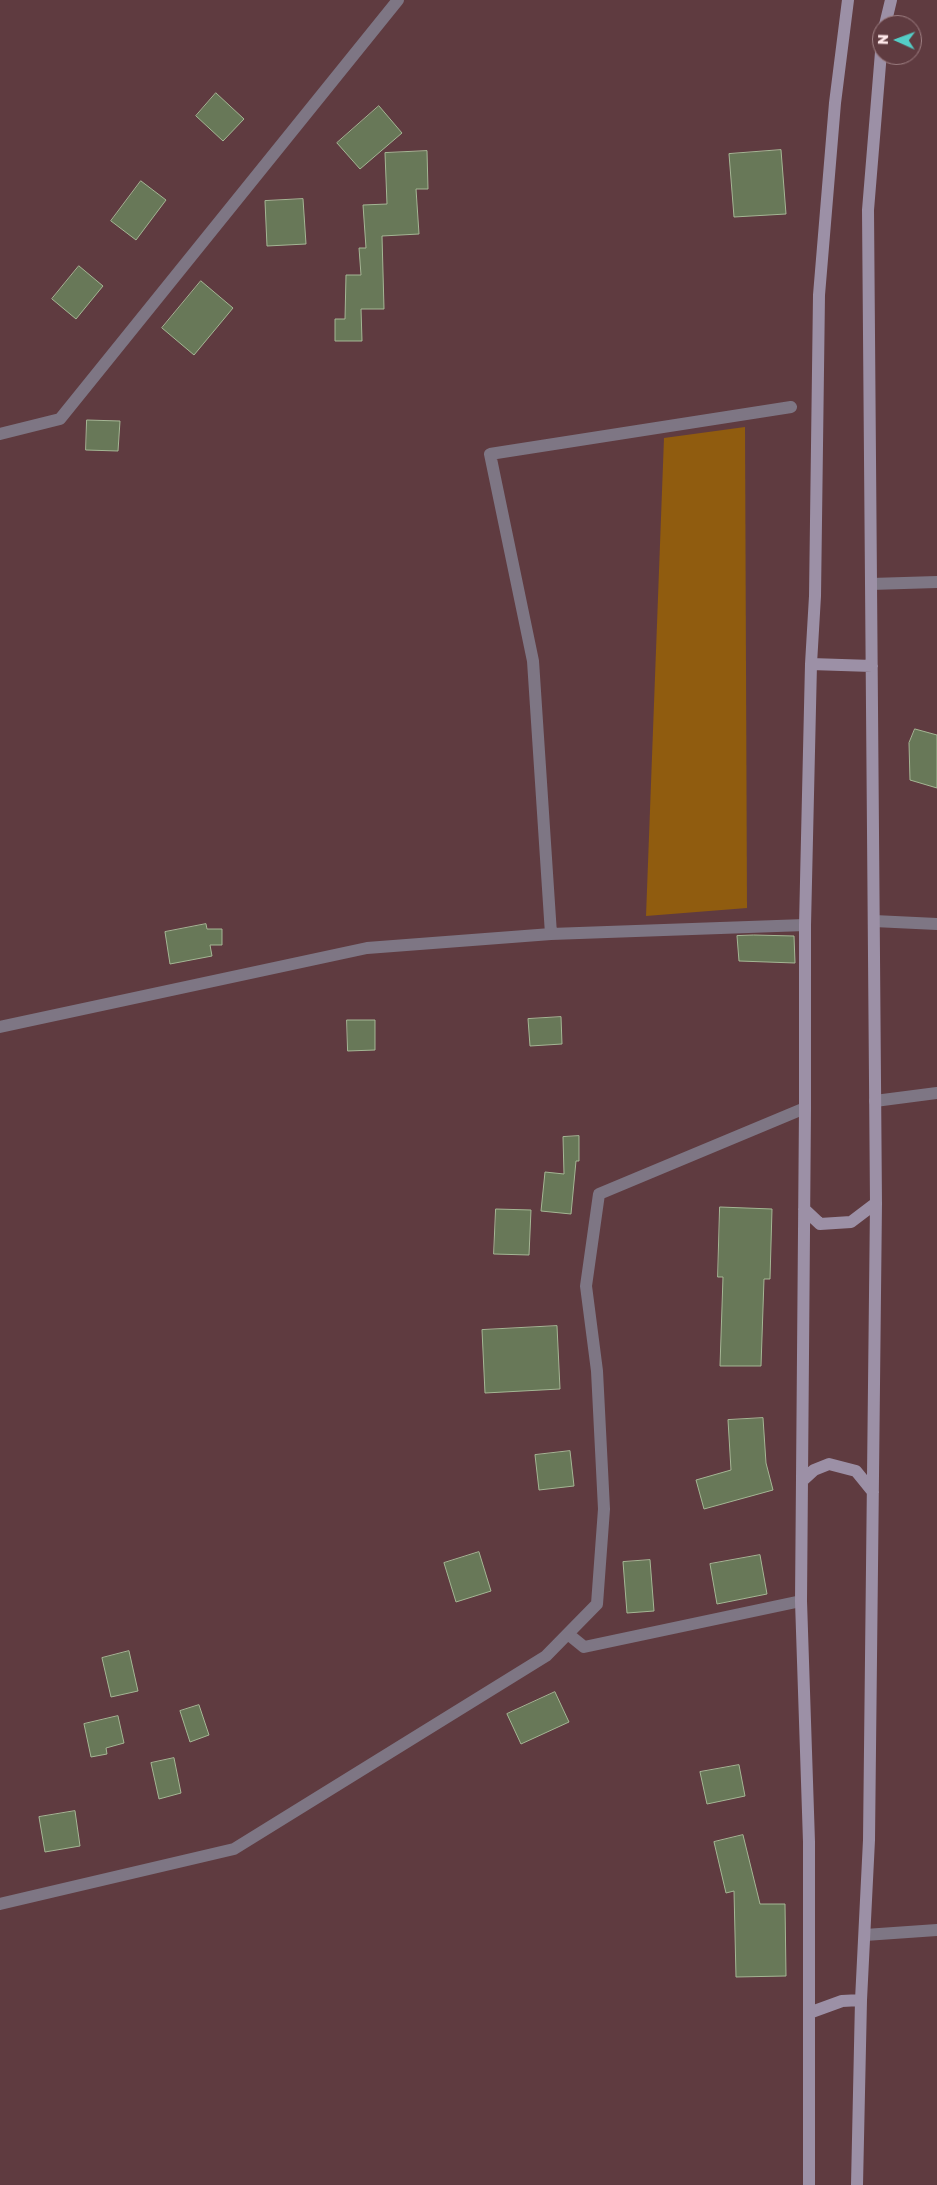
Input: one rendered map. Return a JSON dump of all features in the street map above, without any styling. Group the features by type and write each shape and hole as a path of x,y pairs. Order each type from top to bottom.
{"main road":[{"path":"809,2185 808,1842 800,1601 805,925 811,664 815,596 819,295 835,103 848,0"},
{"path":"887,15 891,0"},
{"path":"858,2185 861,2000 869,1840 876,1203 868,210 880,65"},
{"path":"811,664 872,666"},
{"path":"804,1209 820,1224 851,1222 876,1203"},
{"path":"802,1481 814,1470 829,1464 856,1471 873,1492"},
{"path":"809,2013 842,2001 861,2000"}],"street":[{"path":"0,434 60,419 398,0"},
{"path":"551,934 533,661 490,454 791,407"},
{"path":"871,584 937,582"},
{"path":"874,921 937,924"},
{"path":"0,1027 367,948 551,934 805,925"},
{"path":"875,1102 937,1093"},
{"path":"0,1904 234,1849 546,1656 597,1604 604,1509 597,1372 586,1286 600,1194 805,1108"},
{"path":"568,1634 584,1647 800,1601"},
{"path":"865,1935 937,1930"}],"shaded area":[{"path":"745,427 747,908 646,916 664,438"}],"building":[{"path":"216,93 244,119 223,141 196,116"},
{"path":"379,106 402,133 360,169 337,143"},
{"path":"781,150 786,214 734,217 729,154"},
{"path":"427,151 428,189 416,189 419,234 382,236 384,309 361,309 362,341 335,341 335,319 345,319 346,275 361,275 359,248 366,248 363,205 387,204 385,153"},
{"path":"141,181 166,200 136,240 111,221"},
{"path":"303,199 306,244 267,246 265,201"},
{"path":"79,266 103,286 76,319 52,299"},
{"path":"201,281 233,308 194,355 162,328"},
{"path":"87,420 120,421 118,451 86,450"},
{"path":"915,729 937,735 937,788 910,780 909,743"},
{"path":"206,924 207,929 222,929 222,945 210,945 212,956 170,964 165,932"},
{"path":"737,936 794,936 795,963 739,961"},
{"path":"561,1017 562,1044 530,1046 528,1019"},
{"path":"347,1020 375,1020 375,1050 348,1051"},
{"path":"579,1136 579,1161 576,1161 571,1214 541,1211 545,1172 564,1174 563,1137"},
{"path":"720,1207 772,1209 770,1279 764,1279 761,1366 720,1366 723,1277 718,1277"},
{"path":"496,1209 531,1210 529,1255 494,1254"},
{"path":"557,1326 560,1389 485,1393 482,1330"},
{"path":"763,1418 766,1463 773,1490 704,1509 696,1480 731,1470 728,1420"},
{"path":"570,1451 574,1486 539,1490 535,1455"},
{"path":"479,1552 491,1591 456,1602 444,1563"},
{"path":"760,1555 767,1594 717,1604 710,1564"},
{"path":"650,1560 654,1611 627,1613 623,1562"},
{"path":"129,1651 138,1691 111,1697 102,1658"},
{"path":"555,1692 569,1722 521,1744 507,1714"},
{"path":"199,1705 209,1735 190,1742 180,1711"},
{"path":"118,1716 124,1743 106,1748 107,1754 91,1757 84,1724"},
{"path":"174,1758 181,1793 159,1799 151,1763"},
{"path":"739,1765 745,1796 707,1804 700,1772"},
{"path":"75,1811 80,1846 45,1852 39,1817"},
{"path":"743,1835 760,1904 785,1904 786,1976 736,1977 734,1891 726,1893 714,1842"}]}
